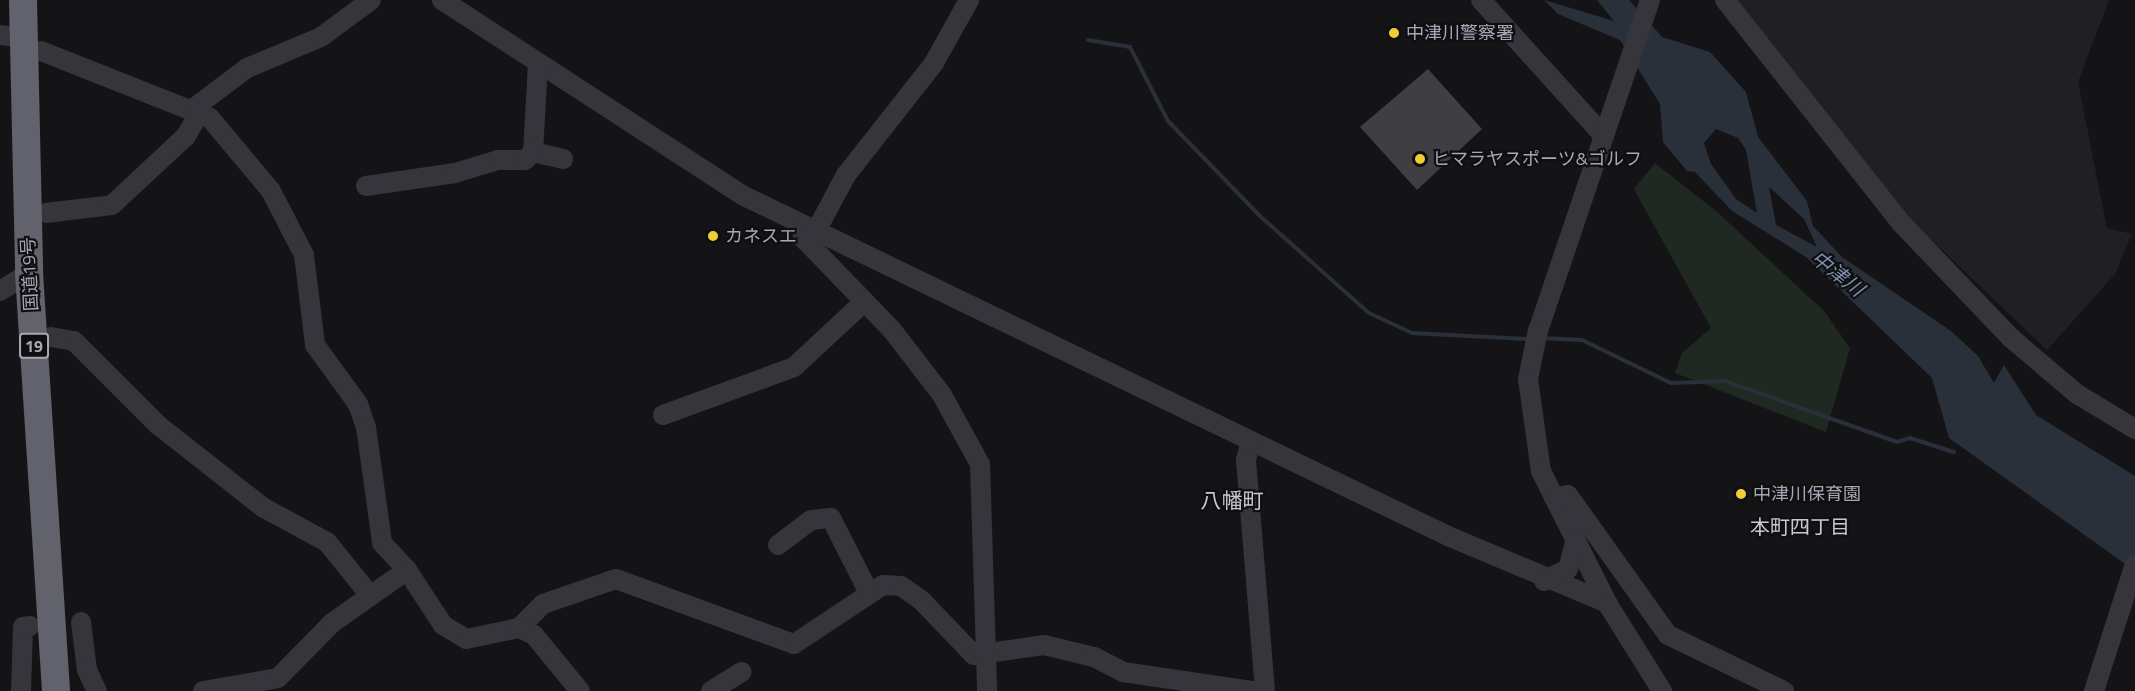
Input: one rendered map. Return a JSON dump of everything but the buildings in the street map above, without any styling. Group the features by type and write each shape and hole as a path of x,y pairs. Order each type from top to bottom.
{"highway":[{"name":"国道19号","path":"23,0 22,41 29,273 59,690"},
{"name":"国道19号","path":"39,0 22,41 46,213 59,690"}],"street":[{"path":"46,213 112,205 186,136 197,110 247,68 321,38 371,0"},
{"path":"442,0 744,196 1545,581 1607,603"},
{"path":"969,0 934,63 846,175 803,238 864,302 942,395 980,464 987,691"},
{"path":"1481,0 1606,127"},
{"path":"1650,0 1538,330 1528,379 1534,441 1554,498 1607,603 1662,691"},
{"path":"1725,0 1853,164 1966,291 2055,378 2135,429"},
{"path":"22,41 197,110 227,133 295,231 304,255 315,345 358,404 377,529 391,557 407,570 443,626 466,639 519,628 543,604 616,579 794,644 868,591 884,585 901,586 974,655 986,657 1044,645 1094,657 1123,672 1252,691"},
{"path":"366,186 455,173 498,160 525,160 533,152 538,63"},
{"path":"533,152 563,159"},
{"path":"0,291 29,273"},
{"path":"663,415 794,367 864,302"},
{"path":"51,337 74,341 158,425 264,508 327,542 369,594"},
{"path":"1251,441 1246,460 1265,691"},
{"path":"1554,498 1569,495 1668,636 1784,691"},
{"path":"778,545 811,520 831,518 868,591"},
{"path":"1545,581 1568,569 1575,543"},
{"path":"203,691 278,678 312,639 369,594 407,570"},
{"path":"2095,688 2132,573"},
{"path":"81,622 87,670 97,691"},
{"path":"21,691 23,627 30,626"},
{"path":"519,628 534,635 580,691"},
{"path":"711,691 741,672"}],"shaded area":[{"path":"1730,0 2109,0 2078,82 2107,228 2132,234 2115,274 2047,350 1902,212"},
{"path":"1655,163 1716,211 1824,311 1850,348 1826,432 1675,373 1682,353 1711,328 1634,189"}],"water":[{"name":"中津川","path":"1544,0 1614,21 1597,0 1629,0 1662,37 1710,52 1746,92 1758,137 1807,201 1813,226 1842,257 1951,331 1978,356 1994,383 2004,365 2036,415 2135,476 2135,571 1949,438 1932,378 1806,257 1732,211 1695,172 1687,171 1663,142 1660,104 1620,40 1558,14","holes":["1716,129 1738,138 1746,150 1757,213 1736,199 1711,164 1704,143","1769,187 1804,219 1817,247 1776,225"]}],"waterway":[{"path":"1088,40 1130,47 1168,121 1260,216 1369,313 1412,333 1528,339"},
{"path":"1542,338 1582,340 1671,383 1725,381 1897,442 1910,438 1954,452"}],"place":[{"name":"中津川警察署","path":"1394,33"},
{"name":"ヒマラヤスポーツ&ゴルフ","path":"1420,159"},
{"name":"カネスエ","path":"713,236"},
{"name":"中津川保育園","path":"1741,494"}],"district":[{"name":"八幡町","path":"1232,500"},
{"name":"本町四丁目","path":"1800,526"}]}
